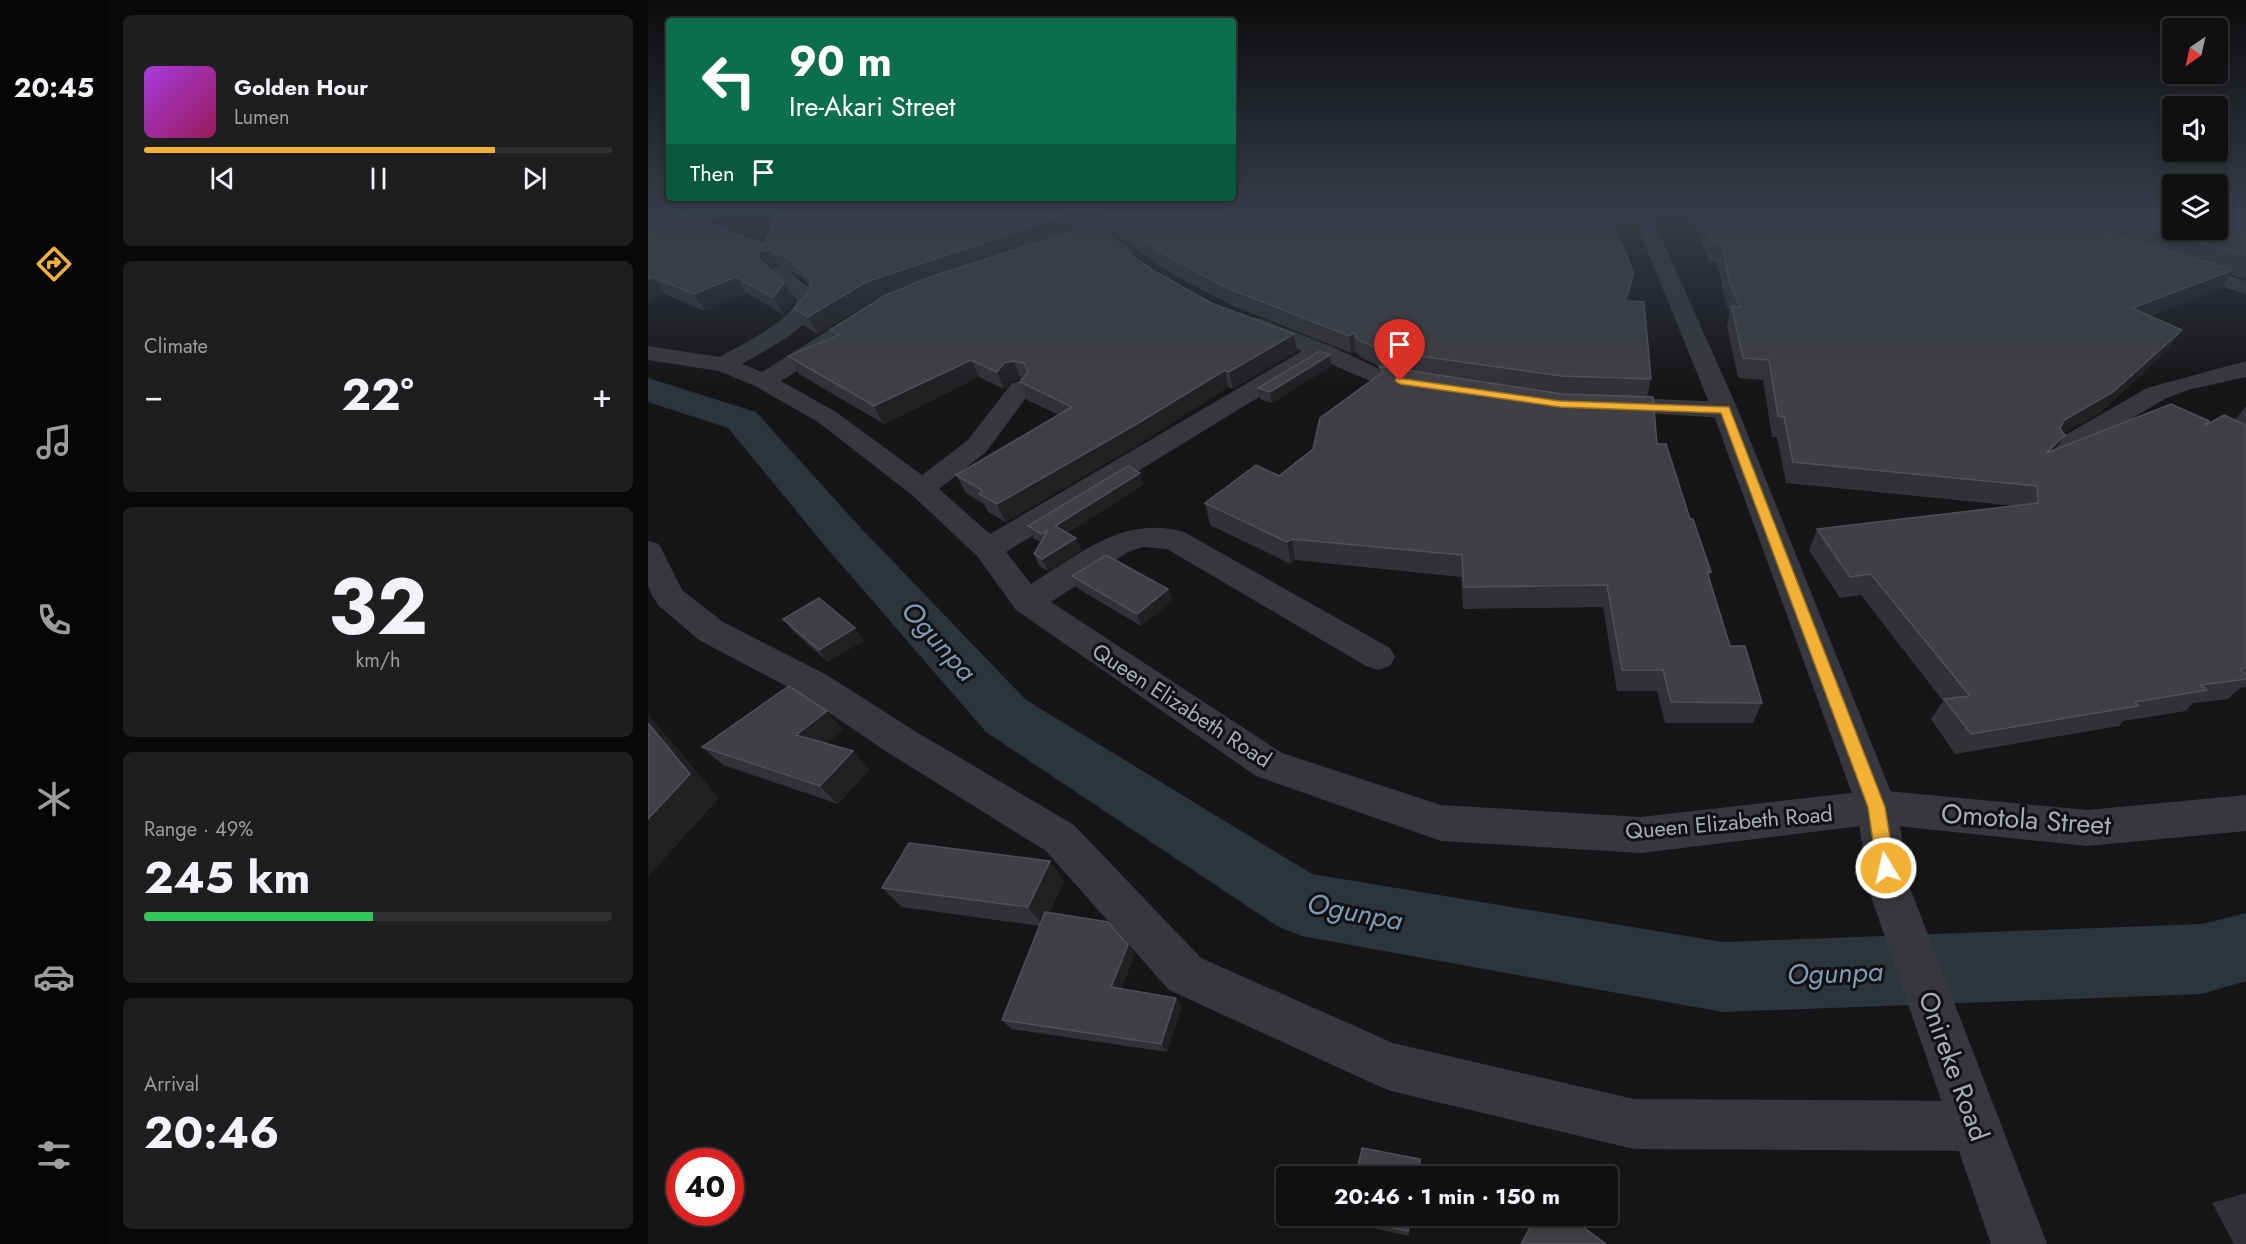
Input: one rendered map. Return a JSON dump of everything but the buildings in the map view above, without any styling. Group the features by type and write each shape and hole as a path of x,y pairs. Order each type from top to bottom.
{"street":[{"name":"Onireke Road","path":"1665,268 1725,410 1877,807 1889,888 2019,1244"},
{"path":"2182,268 2246,288"},
{"path":"724,365 784,328 805,311 808,298 779,273"},
{"path":"764,381 892,302"},
{"path":"1235,317 1320,350 1378,377 1446,388"},
{"path":"988,549 1320,350"},
{"name":"Queen Elizabeth Road","path":"648,353 724,365 764,381 827,417 922,489 988,549 1027,602 1269,765 1441,823 1641,835 1877,807"},
{"path":"2062,448 2170,388 2231,375 2246,368"},
{"path":"922,489 977,446 1021,388"},
{"path":"2153,396 2184,411"},
{"path":"1584,405 1725,410"},
{"path":"1027,602 1117,545 1142,537 1173,539 1378,657"},
{"path":"648,551 669,597 711,631 815,685 900,741 1060,838 1185,974 1391,1067 1634,1124 1975,1126"},
{"name":"Omotola Street","path":"1877,807 2087,828 2246,813"}],"waterway":[{"name":"Ogunpa","path":"648,389 742,420 842,536 1006,716 1301,904 1723,977 2202,959 2246,947"}],"route":[{"path":"1400,381 1560,404 1725,410 1877,807 1886,868"}]}
